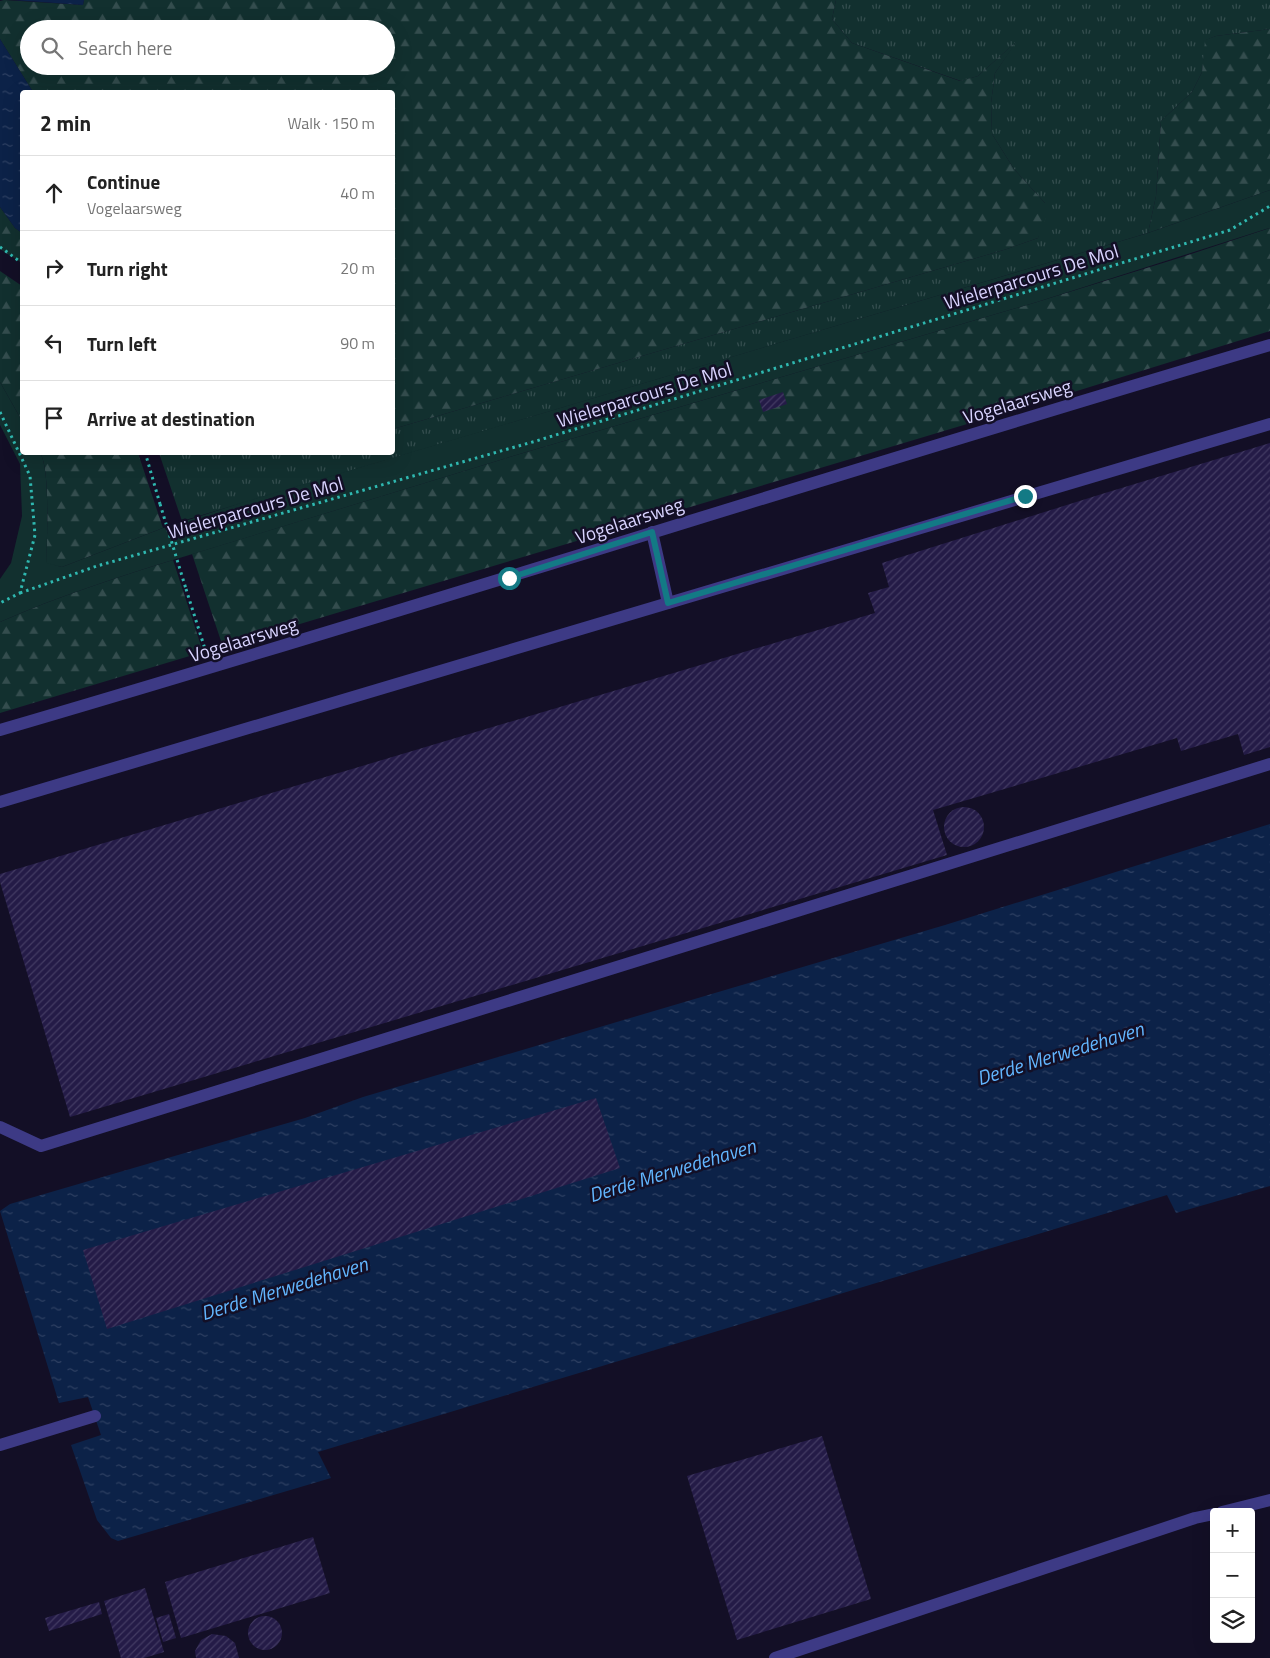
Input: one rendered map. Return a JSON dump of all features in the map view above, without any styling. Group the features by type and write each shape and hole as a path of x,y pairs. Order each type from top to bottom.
{"street":[{"name":"Vogelaarsweg","path":"0,730 211,668 1046,411 1270,345"},
{"path":"0,802 1270,424"},
{"path":"652,532 668,603"},
{"path":"0,1127 41,1146 1270,764"},
{"path":"0,1445 95,1416"},
{"path":"1238,1508 1270,1500"},
{"path":"774,1658 1195,1518 1210,1515"}],"path":[{"name":"Wielerparcours De Mol","path":"0,603 20,593 97,566 536,440 1230,230 1270,206"},
{"path":"0,247 20,262"},
{"path":"0,412 20,455"},
{"path":"20,455 30,476 35,536 20,593"},
{"path":"146,455 211,668"}],"green space":[{"path":"4,0 83,5 84,0 836,0 832,19 852,43 960,81 978,76 1018,40 995,73 991,103 992,134 1014,169 1045,203 1046,218 1038,238 1007,249 395,428 395,90 32,90 22,75 395,75 395,20 20,20 20,71 0,39 0,1"},
{"path":"836,0 1270,0 1270,29 1216,36 1206,40 1202,72 1192,92 1161,121 1156,196 1148,233 182,521 160,455 395,455 395,428 1007,249 1038,238 1045,203 1014,169 992,134 991,103 995,73 1016,42 978,76 961,81 852,43 832,19"},
{"path":"1270,29 1270,190 1148,233 1156,196 1161,121 1192,92 1202,72 1205,40 1216,36"},
{"path":"1270,190 1270,228 1037,302 523,453 173,560 64,596 0,622 0,579 11,563 22,516 20,464 0,425 0,382 20,417 20,455 41,455 46,474 47,489 47,563 62,567 163,528 244,502 1148,233"},
{"path":"0,207 15,228 20,232 20,262 0,249"},
{"path":"1270,228 1270,331 1064,395 223,647 192,554 523,453 1037,302"},
{"path":"0,271 20,285 20,417 0,382"},
{"path":"41,455 139,455 163,528 62,567 47,564 47,489"},
{"path":"173,560 203,652 0,713 0,622 64,596"}],"water":[{"path":"13,0 84,0 83,5"},
{"path":"0,39 20,71 20,75 22,75 32,90 20,90 20,232 15,228 0,207"},
{"name":"Derde Merwedehaven","path":"1270,824 1270,1186 1176,1213 1167,1195 318,1452 331,1478 118,1541 111,1538 97,1520 71,1445 101,1435 88,1397 59,1403 0,1211 10,1204 305,1118 363,1097 945,925"}],"building":[{"path":"783,392 787,404 763,412 759,400"},
{"path":"1270,443 1270,747 1244,755 1238,734 1181,751 1177,738 933,810 947,855 70,1117 0,882 0,874 875,613 868,593 889,587 882,563"},
{"path":"960,807 968,807 975,810 981,816 984,827 981,838 975,844 968,847 960,847 953,844 947,838 944,831 944,823 947,816 953,810"},
{"path":"596,1098 620,1168 107,1329 83,1250"},
{"path":"822,1436 871,1599 737,1640 687,1476"},
{"path":"313,1537 330,1593 181,1638 165,1582"},
{"path":"145,1588 164,1652 144,1658 121,1658 104,1601"},
{"path":"99,1602 102,1614 49,1631 45,1618"},
{"path":"169,1614 176,1638 163,1642 156,1618"},
{"path":"265,1616 277,1621 282,1633 277,1645 265,1650 253,1645 248,1633 253,1621"},
{"path":"212,1634 226,1636 235,1643 239,1658 196,1658 195,1651 201,1640"}],"route":[{"path":"509,578 652,532 668,603 1025,496"}]}
